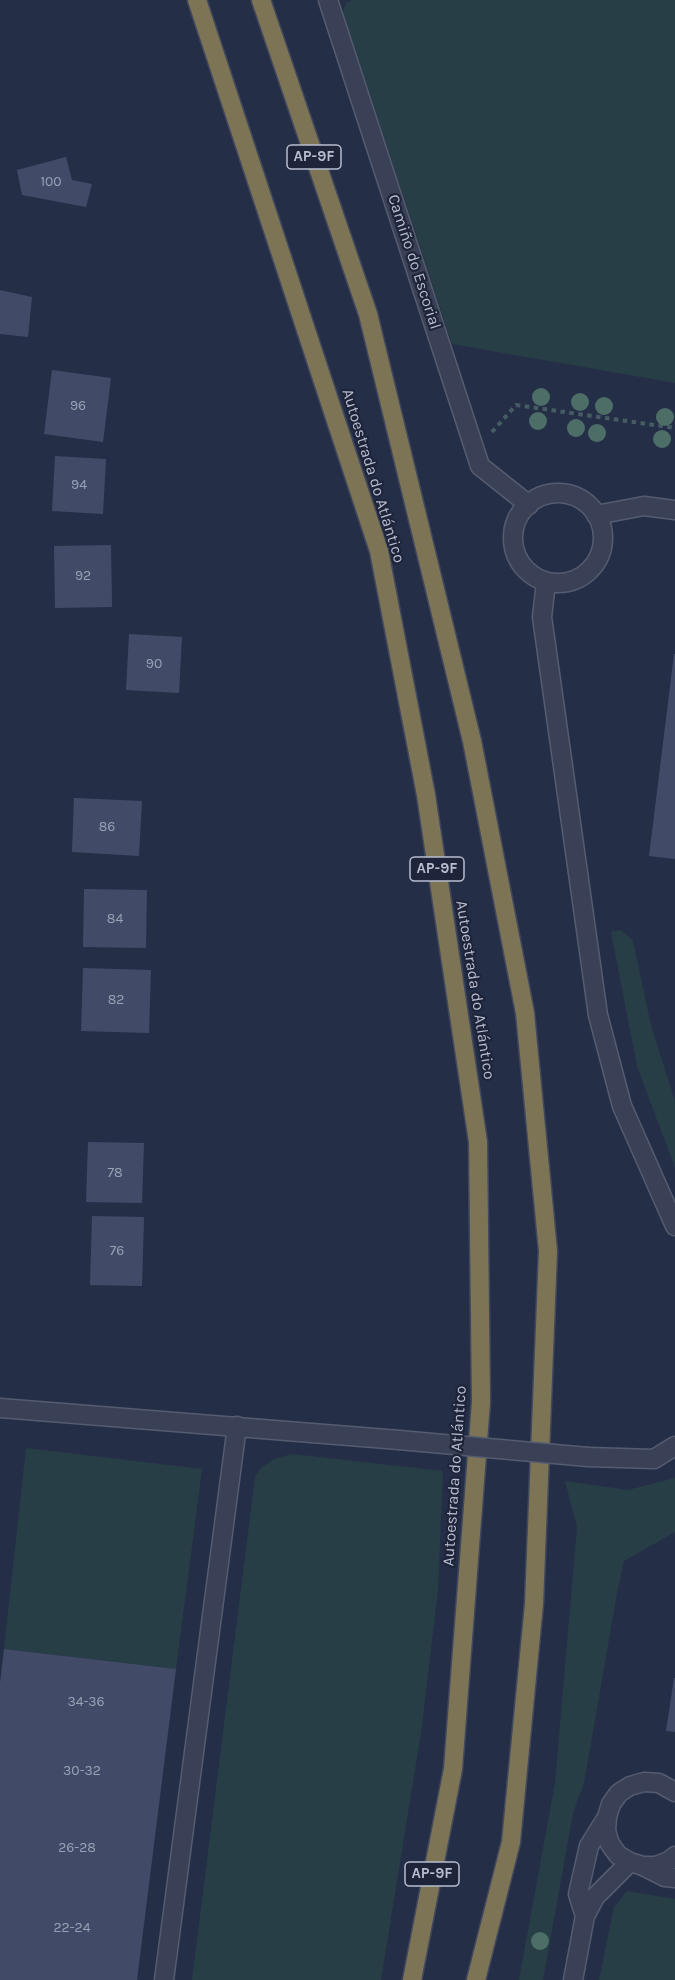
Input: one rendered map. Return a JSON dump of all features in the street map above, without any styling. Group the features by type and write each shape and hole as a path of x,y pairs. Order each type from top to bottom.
{"highway":[{"name":"Autoestrada do Atlántico","path":"197,0 379,551 426,795 478,1142 481,1402 453,1769 412,1980"},
{"name":"Autoestrada do Atlántico","path":"261,0 368,314 472,741 525,1013 548,1251 534,1604 511,1842 476,1980"}],"street":[{"name":"Camiño do Escorial","path":"328,0 480,466 529,505"},
{"path":"552,493 577,497 590,506 596,515 604,537 600,556 591,569 579,578 564,583 546,582 531,575 519,561 514,546 515,525 522,512 537,498 552,493"},
{"path":"596,515 644,506 675,510"},
{"path":"546,582 542,617 598,1015 622,1106 675,1226"},
{"path":"0,1408 588,1457 654,1459 675,1446"},
{"path":"164,1980 237,1426"},
{"path":"675,1792 659,1783 644,1782 630,1786 619,1793 611,1804 606,1831 610,1844 618,1855 665,1876 675,1878"},
{"path":"585,1916 578,1894 589,1846 607,1817"},
{"path":"573,1980 585,1916 595,1897 636,1864 656,1866 675,1856"}],"path":[{"path":"476,452 516,405 675,429"}],"shaded area":[{"path":"352,0 675,0 675,383 452,344 343,13 346,3"},
{"path":"621,930 633,941 651,1026 675,1101 675,1168 637,1066 611,932"},
{"path":"26,1448 202,1469 176,1669 4,1649"},
{"path":"292,1454 443,1471 438,1589 422,1726 381,1980 192,1980 255,1477 261,1468 274,1459"},
{"path":"675,1478 675,1532 624,1561 584,1783 573,1813 543,1980 519,1980 555,1783 577,1527 565,1481 628,1490"},
{"path":"627,1891 675,1899 675,1980 599,1980 614,1907"}],"building":[{"path":"66,157 72,180 92,184 86,207 22,195 17,170"},
{"path":"0,290 32,297 28,337 0,334"},
{"path":"52,370 111,378 103,442 44,434"},
{"path":"55,456 106,459 103,514 52,511"},
{"path":"111,545 112,607 55,608 54,546"},
{"path":"129,634 182,637 179,693 126,690"},
{"path":"675,654 675,859 649,856"},
{"path":"74,798 142,801 139,856 72,852"},
{"path":"84,889 147,890 146,948 83,947"},
{"path":"83,968 151,970 149,1033 81,1031"},
{"path":"88,1142 144,1143 142,1203 86,1202"},
{"path":"92,1216 144,1217 142,1286 90,1285"},
{"path":"4,1649 176,1669 137,1980 0,1980 0,1683"},
{"path":"675,1678 675,1732 666,1731"}]}
